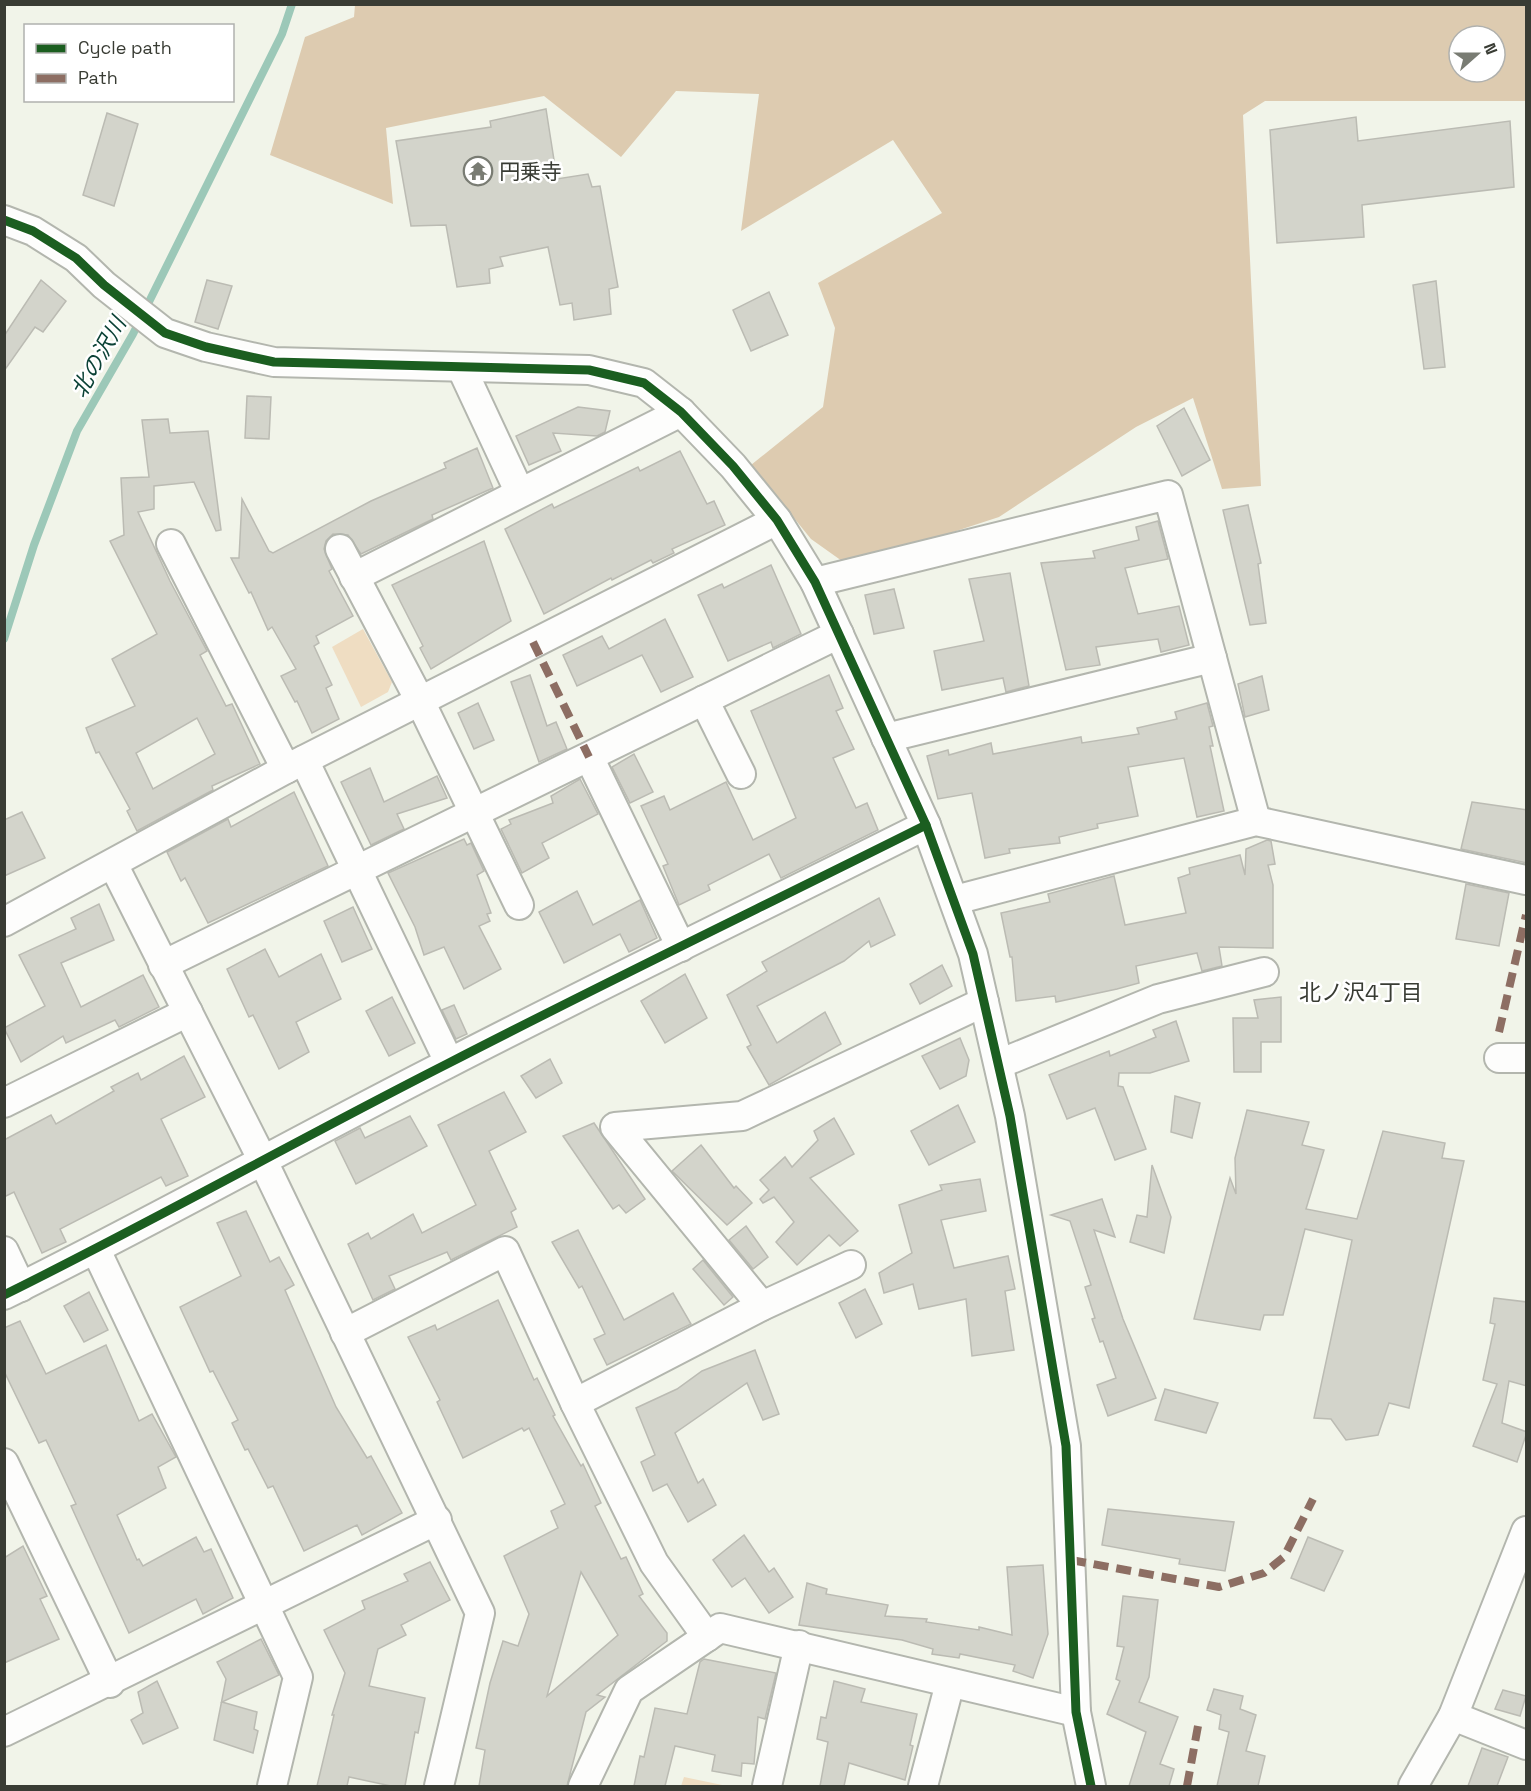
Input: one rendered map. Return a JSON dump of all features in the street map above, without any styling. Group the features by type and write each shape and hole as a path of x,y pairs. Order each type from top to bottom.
{"street":[{"path":"4,220 33,231 76,258 104,285 165,333 206,347 274,362 462,369 589,370 644,383 681,412 733,466 777,520 815,582 926,825 973,954 999,1064 1066,1446 1076,1712 1091,1786"},
{"path":"462,369 519,491"},
{"path":"354,577 519,491 681,412"},
{"path":"815,582 1168,495 1256,821"},
{"path":"4,922 419,699 777,520"},
{"path":"171,544 358,871 449,1062"},
{"path":"340,549 419,699 519,905"},
{"path":"163,966 839,634"},
{"path":"886,738 1212,658"},
{"path":"704,700 741,774"},
{"path":"589,757 681,947"},
{"path":"955,900 1256,821 1527,880"},
{"path":"4,1251 13,1291 96,1250 262,1159 449,1062 926,825"},
{"path":"113,864 262,1159 480,1613 439,1786"},
{"path":"999,1064 1158,999 1264,972"},
{"path":"762,1306 615,1127 742,1116 984,1002"},
{"path":"4,1103 188,1012"},
{"path":"96,1250 267,1606 298,1677 272,1786"},
{"path":"345,1333 505,1251 575,1402 654,1563 706,1637"},
{"path":"575,1402 762,1306 851,1265"},
{"path":"4,1463 110,1683"},
{"path":"4,1732 110,1683 437,1521"},
{"path":"1413,1786 1453,1716 1527,1531"},
{"path":"583,1786 629,1690 720,1628 800,1645 1076,1712"},
{"path":"767,1786 800,1645"},
{"path":"923,1786 950,1683"},
{"path":"1453,1716 1527,1745"}],"shaded area":[{"path":"355,5 1526,5 1526,101 1265,101 1243,115 1261,486 1222,489 1193,398 1136,427 999,517 849,566 811,539 751,465 823,407 835,328 818,283 942,213 893,140 741,231 759,94 676,91 621,157 544,96 386,128 393,204 270,155 305,37 354,17"},
{"path":"363,629 392,682 388,692 361,707 332,647"},
{"path":"684,1777 727,1786 681,1786"}],"building":[{"path":"546,109 557,179 588,174 592,187 600,186 618,287 609,289 611,314 574,320 572,303 560,305 548,247 500,257 503,266 489,269 490,283 457,287 446,225 411,226 396,141 491,127 490,121"},
{"path":"107,113 138,124 114,206 83,195"},
{"path":"1356,117 1358,141 1510,121 1514,187 1362,205 1364,237 1277,243 1270,130"},
{"path":"41,280 66,301 43,332 35,327 4,371 4,336"},
{"path":"207,280 232,286 218,329 195,322"},
{"path":"1436,281 1445,367 1424,369 1413,285"},
{"path":"769,292 788,335 751,351 733,310"},
{"path":"247,396 271,397 269,439 245,438"},
{"path":"578,407 610,411 605,432 597,436 553,433 561,451 529,465 516,436"},
{"path":"1184,408 1210,460 1182,476 1157,426"},
{"path":"168,419 170,433 208,431 221,530 216,531 194,482 154,486 154,509 138,512 170,581 207,651 200,655 226,706 232,704 260,764 212,786 213,790 137,831 127,811 130,809 99,752 96,753 86,728 135,706 112,659 157,634 110,541 124,535 121,478 149,477 142,420","holes":["197,718 215,754 153,789 136,753"]},
{"path":"477,448 493,488 432,515 433,519 361,554 348,535 333,534 326,541 324,549 332,569 329,571 353,616 316,636 319,643 314,646 332,685 326,688 339,719 312,733 297,701 295,702 281,676 296,669 272,627 268,630 251,592 249,593 231,558 239,558 242,499 269,551 273,553 371,501 446,468 444,463"},
{"path":"680,451 707,504 714,501 725,525 672,549 674,553 653,563 651,560 612,580 611,578 544,614 505,529 552,504 554,508 638,467 640,471"},
{"path":"1248,505 1261,563 1258,564 1266,623 1250,625 1223,510"},
{"path":"1158,521 1168,559 1125,568 1138,614 1179,606 1189,645 1161,652 1158,639 1096,647 1100,665 1066,670 1041,563 1095,558 1093,551 1139,540 1136,527"},
{"path":"484,541 511,621 431,669 420,648 423,646 392,585"},
{"path":"771,565 801,634 773,648 771,642 728,661 698,595 722,584 724,588"},
{"path":"1010,573 1029,686 1006,692 1003,678 942,690 934,651 984,641 969,579"},
{"path":"894,589 904,628 874,634 865,595"},
{"path":"665,619 693,677 661,692 642,655 577,686 563,655 602,636 609,649"},
{"path":"530,675 547,726 556,722 567,749 539,762 511,682"},
{"path":"829,675 843,708 836,711 854,749 833,758 856,808 867,803 878,830 781,878 769,854 708,885 710,890 679,905 663,866 668,864 641,806 664,796 670,810 726,782 753,840 796,818 751,711"},
{"path":"1262,676 1269,710 1245,717 1238,684"},
{"path":"478,703 494,740 474,749 458,713"},
{"path":"1207,703 1213,726 1209,727 1213,746 1210,746 1224,811 1197,817 1184,758 1128,767 1138,816 1097,824 1098,828 1059,837 1060,843 1009,849 1010,853 985,858 972,793 938,799 927,756 948,750 949,755 991,743 993,754 1081,737 1082,743 1139,734 1137,728 1177,719 1175,712"},
{"path":"634,754 653,792 630,803 612,767"},
{"path":"370,768 384,802 437,776 447,798 397,814 404,829 371,845 341,782"},
{"path":"580,779 598,814 542,843 549,858 522,873 501,829 511,824 509,820 553,803 551,796"},
{"path":"294,792 328,866 208,923 185,878 181,881 167,852 228,819 231,827"},
{"path":"1472,802 1527,810 1527,863 1461,849"},
{"path":"22,812 45,858 4,876 4,820"},
{"path":"464,839 467,845 471,843 484,871 477,875 491,913 487,914 490,921 479,926 501,969 464,989 444,947 424,955 415,927 388,873"},
{"path":"1267,840 1271,841 1275,864 1268,865 1273,885 1273,948 1219,947 1222,966 1202,971 1197,953 1136,966 1139,983 1117,989 1056,1002 1055,996 1016,1001 1012,957 1010,957 1001,913 1050,902 1048,894 1114,876 1125,925 1186,913 1178,878 1190,874 1189,868 1240,855 1245,875 1246,849"},
{"path":"1466,884 1509,893 1499,946 1456,939"},
{"path":"577,891 593,925 640,900 657,938 629,952 620,934 564,963 539,912"},
{"path":"879,898 895,935 871,947 869,941 844,961 757,1006 777,1043 825,1012 841,1044 769,1085 747,1047 751,1045 727,995 767,971 762,962"},
{"path":"99,904 114,940 61,963 81,1007 143,975 159,1007 119,1027 115,1020 66,1043 63,1036 21,1062 4,1028 45,1006 19,955 76,929 71,918"},
{"path":"353,907 372,949 342,962 324,921"},
{"path":"265,949 279,977 321,954 341,999 296,1022 309,1052 279,1069 253,1015 249,1017 227,969"},
{"path":"942,965 952,986 920,1004 910,984"},
{"path":"685,974 707,1018 665,1043 641,1001"},
{"path":"392,997 415,1043 389,1056 366,1011"},
{"path":"1281,997 1281,1042 1261,1042 1261,1072 1234,1072 1233,1018 1258,1018 1254,1000"},
{"path":"454,1005 467,1034 456,1039 442,1010"},
{"path":"1176,1021 1189,1061 1150,1073 1119,1073 1118,1086 1123,1087 1146,1149 1115,1160 1095,1108 1067,1119 1049,1075 1109,1051 1110,1056 1156,1037 1153,1030"},
{"path":"960,1038 969,1060 966,1076 940,1089 922,1056"},
{"path":"184,1056 205,1097 161,1119 188,1176 166,1186 161,1177 60,1229 66,1242 42,1253 14,1192 4,1197 4,1140 51,1115 56,1124 114,1091 111,1087 138,1073 141,1080"},
{"path":"550,1059 562,1083 536,1098 521,1076"},
{"path":"504,1092 526,1132 489,1151 516,1209 511,1212 517,1227 451,1260 447,1252 389,1276 395,1289 373,1300 348,1244 368,1233 371,1239 413,1214 422,1233 476,1205 438,1125"},
{"path":"1175,1096 1200,1103 1192,1138 1171,1132"},
{"path":"958,1105 975,1142 929,1165 911,1131"},
{"path":"1247,1110 1309,1122 1302,1145 1324,1150 1306,1209 1357,1219 1383,1131 1445,1143 1442,1158 1464,1161 1409,1408 1389,1403 1378,1435 1346,1440 1331,1419 1314,1418 1352,1240 1305,1229 1283,1315 1264,1315 1260,1330 1194,1319 1230,1178 1236,1194 1235,1158"},
{"path":"410,1116 427,1146 356,1184 335,1141 360,1128 365,1138"},
{"path":"834,1118 854,1154 810,1178 858,1231 840,1246 829,1235 797,1265 776,1242 794,1222 774,1197 763,1203 760,1199 769,1190 760,1180 785,1157 792,1167 818,1140 814,1131"},
{"path":"594,1123 645,1199 626,1213 619,1205 613,1209 563,1136"},
{"path":"701,1145 734,1188 736,1186 752,1203 727,1225 672,1171"},
{"path":"1152,1165 1171,1217 1164,1253 1130,1242 1137,1215 1147,1217"},
{"path":"980,1179 986,1211 941,1220 954,1268 1008,1256 1015,1289 1005,1291 1014,1350 972,1356 966,1299 919,1309 913,1284 884,1293 879,1273 912,1253 899,1205 942,1190 940,1185"},
{"path":"1102,1199 1115,1237 1094,1230 1123,1319 1156,1398 1108,1416 1097,1385 1116,1378 1103,1341 1100,1342 1092,1319 1095,1318 1085,1287 1091,1285 1070,1221 1051,1215"},
{"path":"246,1211 270,1262 279,1257 294,1285 285,1290 336,1407 367,1458 371,1456 402,1513 362,1535 357,1525 304,1551 273,1486 268,1488 248,1449 245,1450 232,1423 238,1420 213,1371 210,1372 180,1307 241,1276 217,1223"},
{"path":"746,1226 768,1257 753,1269 729,1240"},
{"path":"578,1230 624,1320 673,1293 691,1324 607,1365 594,1339 605,1334 582,1286 579,1288 552,1242"},
{"path":"703,1260 733,1297 724,1305 693,1269"},
{"path":"865,1289 882,1324 856,1338 839,1303"},
{"path":"89,1292 108,1330 84,1342 64,1306"},
{"path":"1494,1298 1527,1302 1527,1386 1509,1381 1502,1423 1527,1432 1517,1462 1473,1446 1497,1384 1483,1380 1495,1324 1490,1323"},
{"path":"498,1300 534,1380 537,1378 555,1415 553,1416 581,1466 583,1464 601,1503 595,1506 621,1559 626,1557 643,1594 639,1596 667,1633 667,1641 597,1695 605,1697 586,1712 567,1786 479,1786 485,1750 476,1748 490,1683 503,1641 518,1646 529,1614 504,1556 558,1528 551,1511 565,1504 529,1428 524,1431 522,1428 463,1458 437,1402 440,1400 408,1337 435,1325 437,1330","holes":["581,1572 618,1635 547,1696"]},
{"path":"20,1321 46,1374 106,1345 139,1421 152,1414 176,1457 158,1467 166,1488 117,1515 137,1560 139,1559 143,1566 196,1537 204,1552 211,1549 233,1598 203,1614 196,1599 129,1633 71,1506 76,1504 46,1440 39,1443 4,1371 4,1328"},
{"path":"755,1350 779,1414 763,1420 747,1383 675,1433 698,1483 703,1479 716,1505 688,1522 667,1484 653,1491 641,1462 655,1455 636,1408 677,1389 702,1371"},
{"path":"1165,1389 1218,1403 1206,1433 1155,1420"},
{"path":"1108,1509 1234,1522 1225,1571 1179,1564 1180,1559 1102,1545"},
{"path":"744,1535 769,1572 774,1568 793,1597 769,1613 745,1578 732,1587 713,1560"},
{"path":"1308,1537 1343,1551 1324,1591 1291,1578"},
{"path":"23,1546 47,1596 40,1599 59,1639 4,1663 4,1558"},
{"path":"430,1562 450,1600 401,1625 406,1635 378,1649 369,1686 425,1698 418,1733 415,1732 405,1786 391,1786 349,1777 347,1786 317,1786 334,1715 332,1715 345,1673 324,1630 365,1609 362,1601 408,1581 404,1574"},
{"path":"1043,1565 1048,1634 1033,1678 1013,1671 1015,1665 960,1654 959,1658 932,1654 933,1649 902,1640 799,1625 807,1583 827,1589 826,1594 888,1605 885,1616 927,1619 926,1622 979,1630 979,1627 1012,1635 1007,1567"},
{"path":"1123,1596 1158,1600 1149,1677 1139,1702 1178,1717 1160,1764 1174,1769 1169,1786 1129,1786 1146,1732 1107,1714 1120,1681 1116,1679 1124,1647 1117,1646"},
{"path":"261,1639 279,1675 222,1702 257,1712 254,1729 258,1731 253,1753 214,1740 226,1679 217,1662"},
{"path":"704,1659 776,1673 765,1719 758,1717 754,1764 742,1763 741,1776 712,1771 715,1755 675,1746 665,1786 634,1786 640,1756 644,1757 655,1708 687,1714 700,1662"},
{"path":"157,1681 178,1728 143,1744 131,1720 143,1713 138,1692"},
{"path":"834,1681 865,1689 861,1702 917,1714 905,1780 849,1763 844,1786 820,1786 828,1742 817,1739 821,1717 826,1718"},
{"path":"1214,1689 1243,1696 1240,1709 1256,1715 1246,1751 1265,1756 1258,1786 1217,1786 1229,1732 1219,1729 1221,1715 1207,1710"},
{"path":"1503,1690 1526,1696 1520,1716 1495,1709"},
{"path":"1482,1748 1508,1757 1497,1786 1468,1786"}],"waterway":[{"name":"北の沢川","path":"4,639 34,545 77,431 133,334 282,34 292,4"}],"marked path":[{"path":"533,642 589,757"},
{"path":"1499,1032 1526,915"},
{"path":"1071,1560 1219,1587 1264,1573 1284,1557 1313,1499"},
{"path":"1187,1786 1198,1726"}],"cycle path":[{"path":"4,220 33,231 76,258 104,285 165,333 206,347 274,362 589,370 644,383 681,412 733,466 777,520 815,582 926,825 973,954 1010,1116 1066,1446 1076,1712 1091,1786"},
{"path":"4,1295 507,1033 926,825"}],"place":[{"name":"円乗寺","path":"478,171"}],"district":[{"name":"北ノ沢4丁目","path":"1361,992"}]}
